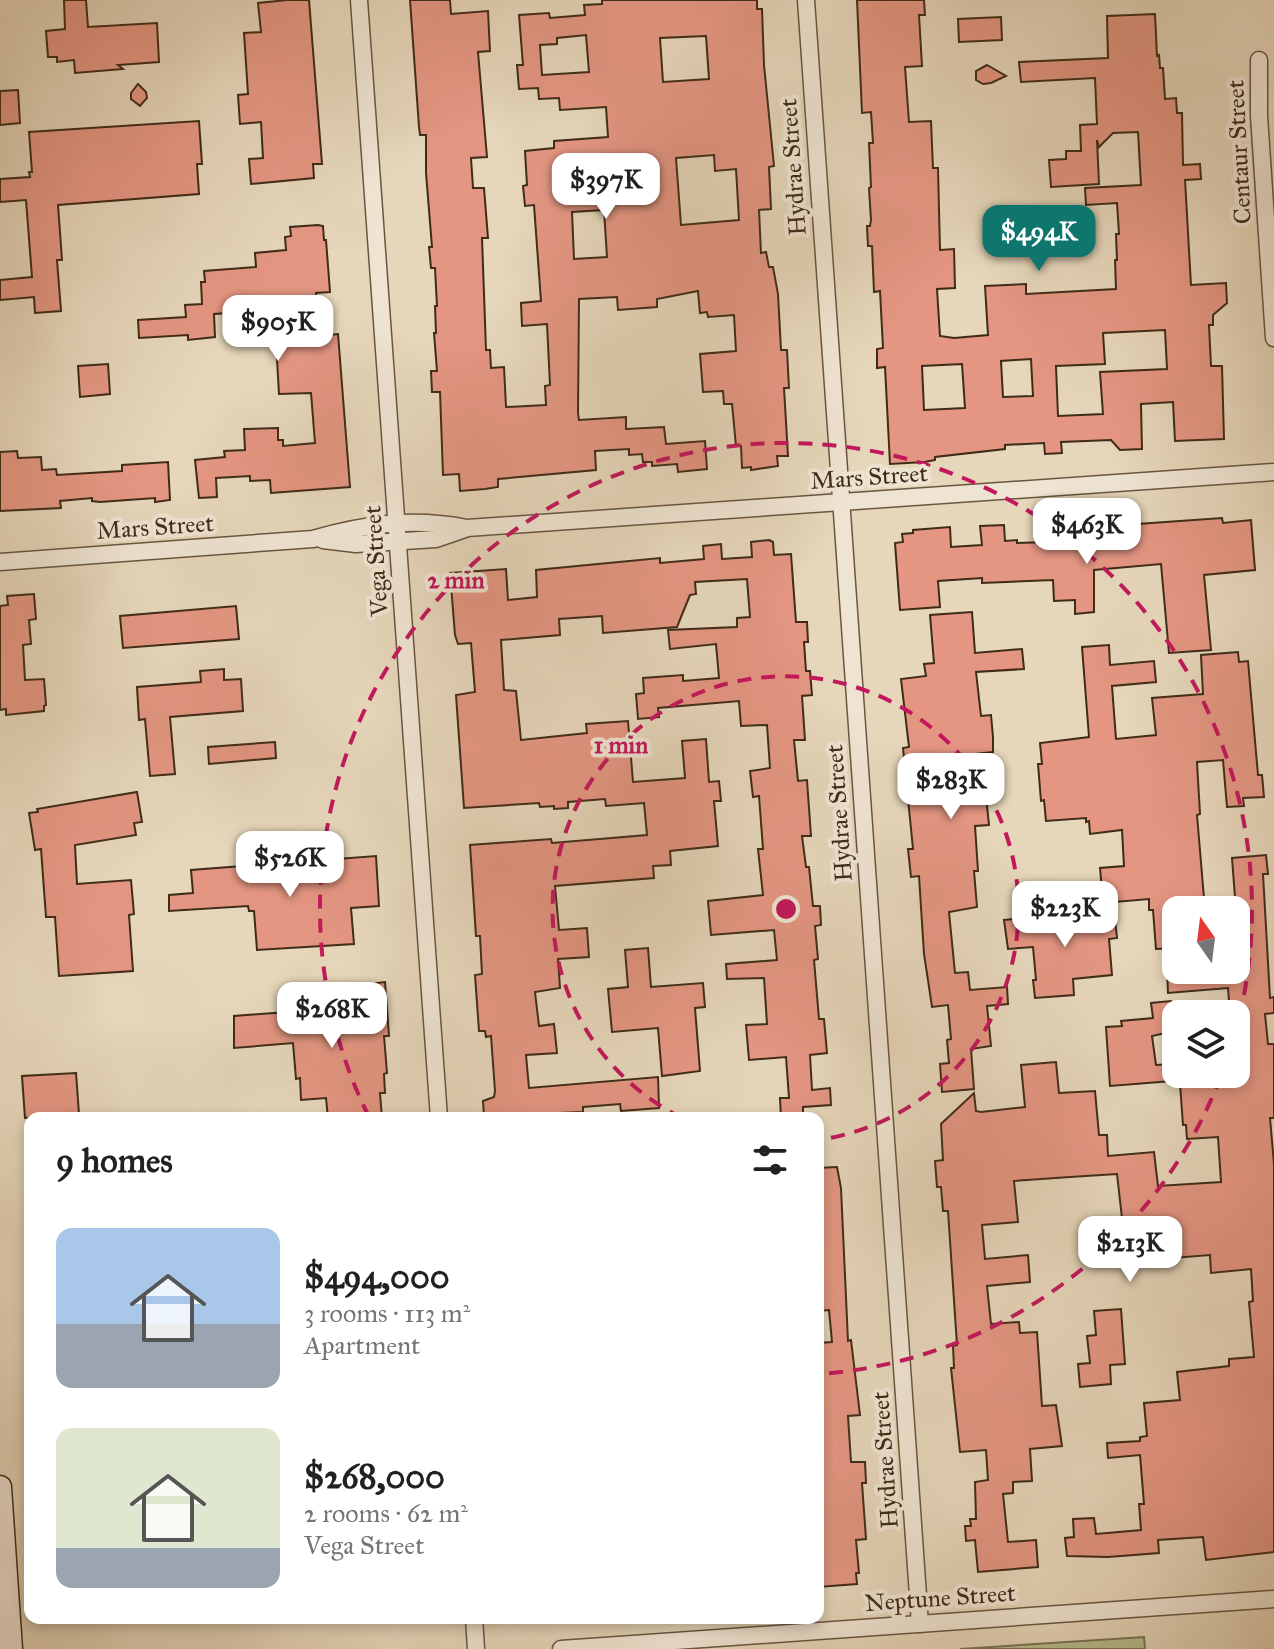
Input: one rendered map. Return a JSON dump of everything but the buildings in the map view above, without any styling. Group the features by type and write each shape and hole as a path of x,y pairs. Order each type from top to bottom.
{"main road":[{"path":"0,1487 7,1646"}],"street":[{"name":"Vega Street","path":"359,0 439,1112"},
{"name":"Hydrae Street","path":"806,0 920,1624"},
{"name":"Centaur Street","path":"1259,60 1259,116 1274,338"},
{"name":"Mars Street","path":"0,562 313,539 356,544 436,539 467,528 1274,472"},
{"name":"Mars Street","path":"313,539 355,527 436,521 467,528"},
{"name":"Neptune Street","path":"561,1649 1274,1599"},
{"path":"474,1624 476,1649"}],"green space":[{"path":"1144,1637 1145,1649 960,1649"}]}
